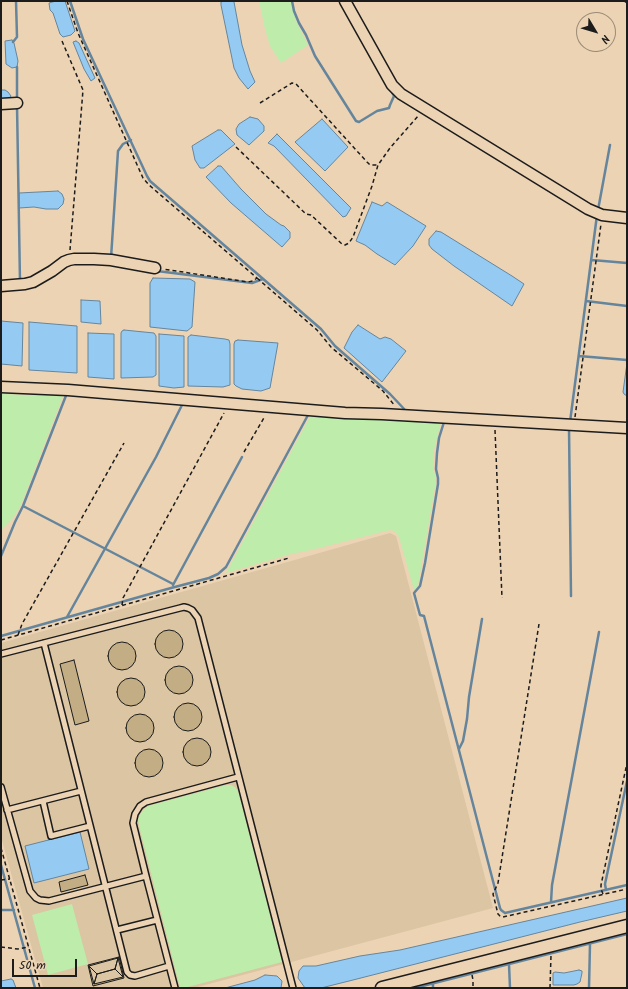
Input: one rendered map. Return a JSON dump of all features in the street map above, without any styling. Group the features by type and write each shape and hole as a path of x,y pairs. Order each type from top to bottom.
{"street":[{"path":"345,1 392,85 402,94 588,209 602,215 627,218"},
{"path":"1,104 17,103"},
{"path":"1,286 33,282 69,260 94,259 155,268"},
{"path":"1,387 68,390 345,413 627,428"},
{"path":"382,988 627,926"}],"lane":[{"path":"1,654 184,607 192,610 198,618 293,988"},
{"path":"44,643 128,972 130,975 135,976 169,966"},
{"path":"175,988 133,823 135,814 140,806 146,802 238,777"},
{"path":"1,787 30,891 36,898 49,901 146,876"},
{"path":"7,810 81,791"},
{"path":"43,801 51,836 90,826"},
{"path":"117,930 157,920"}],"path":[{"path":"67,1 81,40 143,178 149,185 317,330 331,347 383,391 402,415"},
{"path":"62,41 83,90 69,260"},
{"path":"260,103 292,83 296,84 366,162 370,165 378,165"},
{"path":"236,147 306,214 311,215 342,244 345,245 349,243 353,237 372,186 378,165 390,148 425,109"},
{"path":"574,425 602,215"},
{"path":"155,268 248,282 257,278"},
{"path":"121,606 123,598 225,411 227,404"},
{"path":"244,452 270,407"},
{"path":"494,420 502,598"},
{"path":"18,635 22,624 124,443"},
{"path":"1,640 289,558"},
{"path":"539,624 499,875 496,889 493,894 498,914 503,917 627,889"},
{"path":"603,894 601,885 627,763"},
{"path":"1,848 40,988"},
{"path":"1,880 10,879"},
{"path":"550,988 551,945"},
{"path":"1,947 18,949 29,947"}],"shaded area":[{"path":"390,533 396,536 493,908 194,988 43,988 1,837 1,643"}],"green space":[{"path":"259,1 291,1 297,23 308,45 281,63 270,46"},
{"path":"1,394 63,396 21,505 13,518 1,530"},
{"path":"312,413 441,422 434,450 433,464 436,481 418,585 414,590 399,537 394,531 390,530 291,554 226,573"},
{"path":"226,785 235,787 238,791 282,962 180,988 138,819 144,809 148,806"},
{"path":"72,904 88,964 48,975 32,915"}],"water":[{"path":"65,1 75,31 71,35 63,37 60,34 53,13 50,10 49,3"},
{"path":"221,2 234,2 242,45 255,82 248,89 239,78 234,68 221,5"},
{"path":"12,40 18,61 17,67 12,68 6,64 5,41"},
{"path":"76,41 79,43 95,78 91,81 84,69 73,42"},
{"path":"1,90 8,92 11,96 9,99 1,101"},
{"path":"250,117 258,119 264,126 264,131 249,145 237,135 236,129 239,124"},
{"path":"322,119 348,147 325,171 295,142"},
{"path":"218,130 221,130 235,144 204,168 200,168 195,160 192,146"},
{"path":"277,134 351,208 346,216 343,217 274,146 268,143"},
{"path":"218,166 221,166 266,214 290,232 290,238 282,247 231,203 206,177"},
{"path":"58,191 62,194 64,199 63,204 58,209 34,207 19,208 19,193"},
{"path":"372,202 382,206 387,202 426,226 413,246 395,265 365,245 356,241"},
{"path":"436,231 441,232 524,284 512,306 432,249 429,245 429,239"},
{"path":"153,278 190,279 195,282 192,327 187,331 150,327 150,283"},
{"path":"81,300 100,301 101,324 81,322"},
{"path":"1,321 23,323 22,366 1,364"},
{"path":"29,322 77,326 77,373 29,370"},
{"path":"358,325 380,339 385,337 391,339 406,351 382,382 344,348 352,332"},
{"path":"124,330 154,333 156,336 156,375 153,377 121,378 121,333"},
{"path":"88,333 114,334 114,379 88,377"},
{"path":"159,334 184,336 184,387 174,388 159,386"},
{"path":"191,335 229,340 230,385 223,387 188,386 188,337"},
{"path":"235,341 278,343 270,388 261,391 242,389 234,384 234,344"},
{"path":"627,363 627,396 623,392"},
{"path":"80,832 89,869 34,883 25,846"},
{"path":"627,898 627,911 321,988 305,988 298,978 299,971 303,966 316,966 360,956 400,950"},
{"path":"579,970 582,971 582,973 580,982 577,984 553,985 553,973 564,973"},
{"path":"265,975 277,976 282,981 281,988 225,988 255,980"},
{"path":"13,980 16,988 1,988 1,981"}],"building":[{"path":"169,630 179,634 183,644 179,654 169,658 159,654 155,644 159,634"},
{"path":"122,642 132,646 136,656 132,666 122,670 112,666 108,656 112,646"},
{"path":"74,660 89,721 75,725 60,664"},
{"path":"179,666 189,670 193,680 189,690 179,694 169,690 165,680 169,670"},
{"path":"131,678 141,682 145,692 141,702 131,706 121,702 117,692 121,682"},
{"path":"188,703 198,707 202,717 198,727 188,731 178,727 174,717 178,707"},
{"path":"140,714 150,718 154,728 150,738 140,742 130,738 126,728 130,718"},
{"path":"197,738 207,742 211,752 207,762 197,766 187,762 183,752 187,742"},
{"path":"149,749 159,753 163,763 159,773 149,777 139,773 135,763 139,753"},
{"path":"85,875 88,885 61,892 59,882"},
{"path":"119,957 124,978 93,986 88,965"},
{"path":"118,958 123,977 115,969"},
{"path":"118,958 115,969 97,974 89,966"},
{"path":"89,966 97,974 94,984"},
{"path":"115,969 123,977 94,984 97,974"}],"waterway":[{"path":"13,42 17,37 16,1"},
{"path":"70,1 83,39 150,181 321,329 335,346 390,394 407,412"},
{"path":"292,1 299,23 315,56 356,121 359,122 377,111 389,108 394,96"},
{"path":"17,67 17,100"},
{"path":"390,89 394,96 399,97"},
{"path":"17,105 20,282"},
{"path":"111,258 118,151 123,144 131,140"},
{"path":"598,210 610,145"},
{"path":"570,422 597,215"},
{"path":"592,260 627,263"},
{"path":"157,271 252,283 263,279"},
{"path":"586,301 627,306"},
{"path":"579,356 627,360"},
{"path":"1,556 23,506 67,393"},
{"path":"67,617 156,457 183,403"},
{"path":"1,636 209,578 218,574 226,567 308,415 306,414"},
{"path":"447,422 444,422 439,438 436,469 438,484 425,563 420,586 414,593 420,615 424,616 500,908 505,913 627,885"},
{"path":"569,427 571,596"},
{"path":"173,585 242,457"},
{"path":"23,506 173,584"},
{"path":"459,749 463,741 467,719 469,697 482,619"},
{"path":"551,902 552,885 599,632"},
{"path":"606,890 605,884 627,781"},
{"path":"1,865 35,988"},
{"path":"1,910 14,910"},
{"path":"415,988 627,934"},
{"path":"589,988 590,944"},
{"path":"509,964 510,988"},
{"path":"433,983 433,988"}]}
